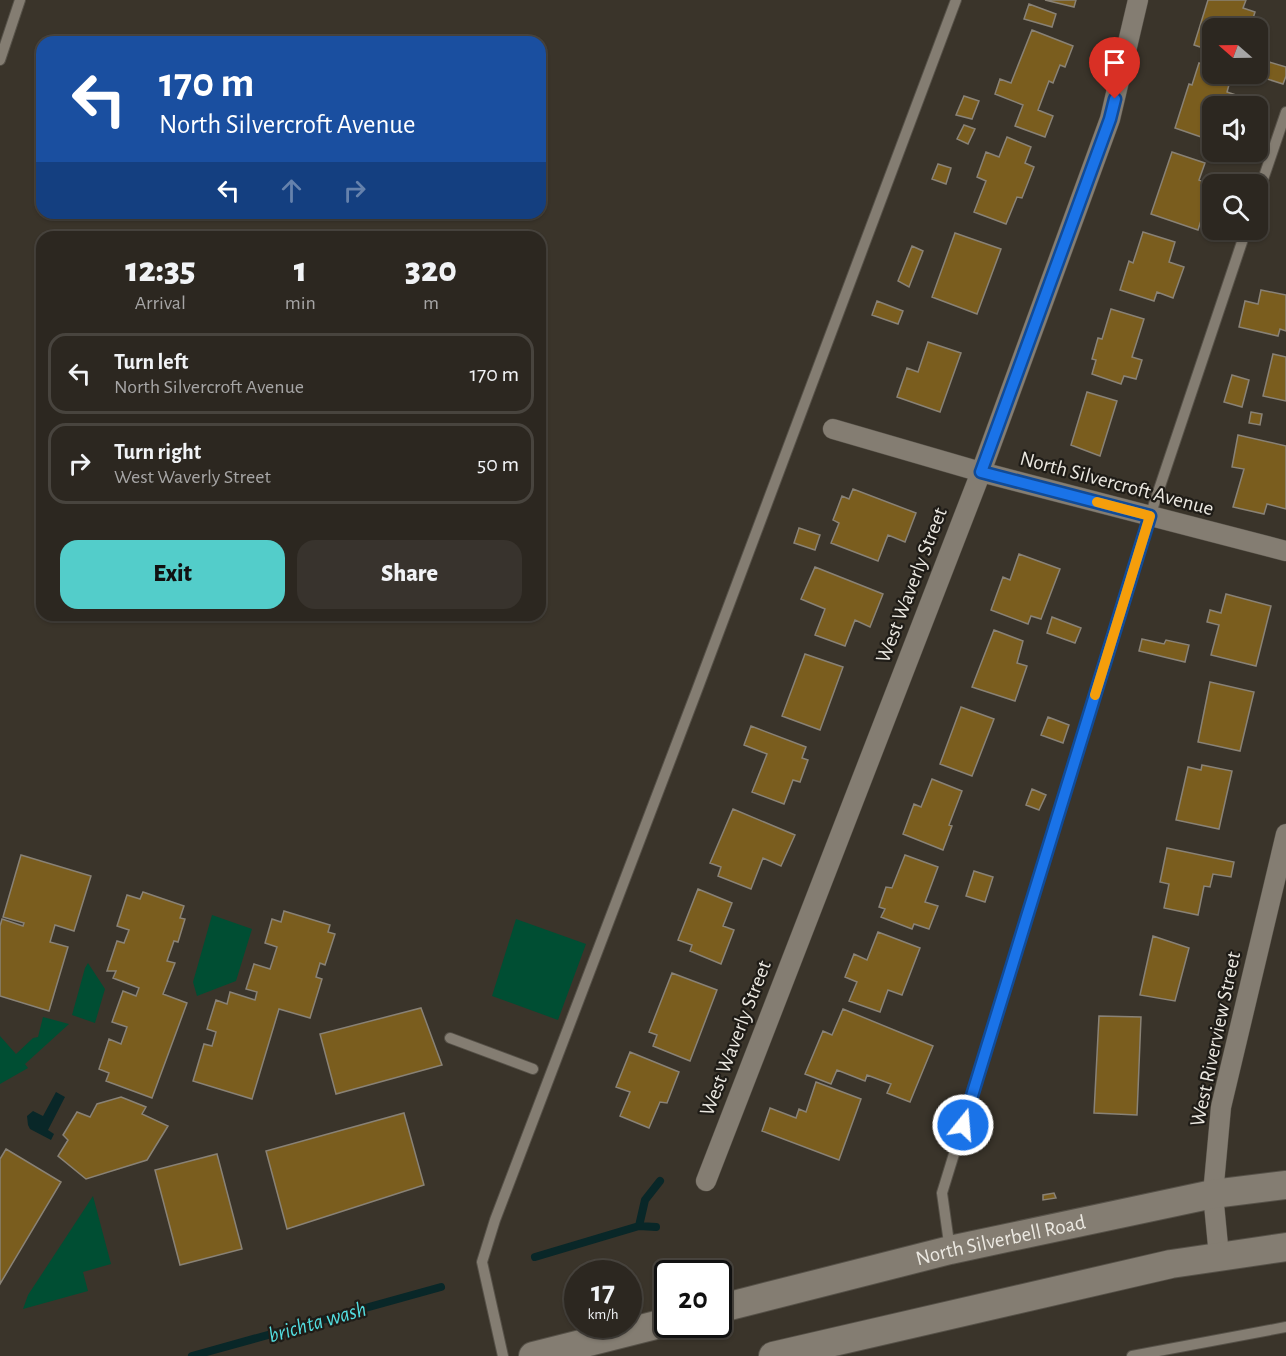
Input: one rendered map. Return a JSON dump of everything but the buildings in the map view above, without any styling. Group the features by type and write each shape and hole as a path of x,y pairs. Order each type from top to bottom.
{"main road":[{"name":"North Silverbell Road","path":"732,1305 950,1250 1213,1194 1286,1185"},
{"path":"773,1356 1171,1264 1286,1247"},
{"path":"533,1356 654,1326"}],"street":[{"name":"West Waverly Street","path":"706,1180 981,472 1110,119 1138,0"},
{"name":"North Silvercroft Avenue","path":"833,429 981,472 1286,551"},
{"name":"West Riverview Street","path":"1219,1256 1213,1194 1221,1107 1286,834"}],"lane":[{"path":"0,60 20,0"},
{"path":"503,1356 482,1262 495,1220 956,0"},
{"path":"1265,174 1286,112"},
{"path":"950,1250 942,1193 1150,516 1243,240"},
{"path":"450,1038 533,1069"},
{"path":"1132,1356 1286,1327"}],"green space":[{"path":"212,915 252,929 236,981 197,996 193,982"},
{"path":"516,919 586,944 558,1020 492,996"},
{"path":"88,963 105,989 95,1023 72,1015"},
{"path":"43,1017 69,1024 25,1064 28,1068 0,1084 0,1036 16,1054 33,1038 38,1037"},
{"path":"93,1196 111,1264 83,1272 88,1291 23,1309 28,1295"}],"water":[{"path":"56,1092 65,1097 48,1130 54,1134 51,1140 30,1129 27,1116 33,1111 43,1116"}],"waterway":[{"path":"639,1226 645,1200 660,1181"},
{"name":"brichta wash","path":"535,1257 639,1226 656,1227"},
{"name":"brichta wash","path":"192,1356 441,1287"}],"slow traffic":[{"path":"1095,695 1150,516 1097,502"}],"route":[{"path":"963,1125 1150,516 981,472 1110,119 1115,99"}]}
